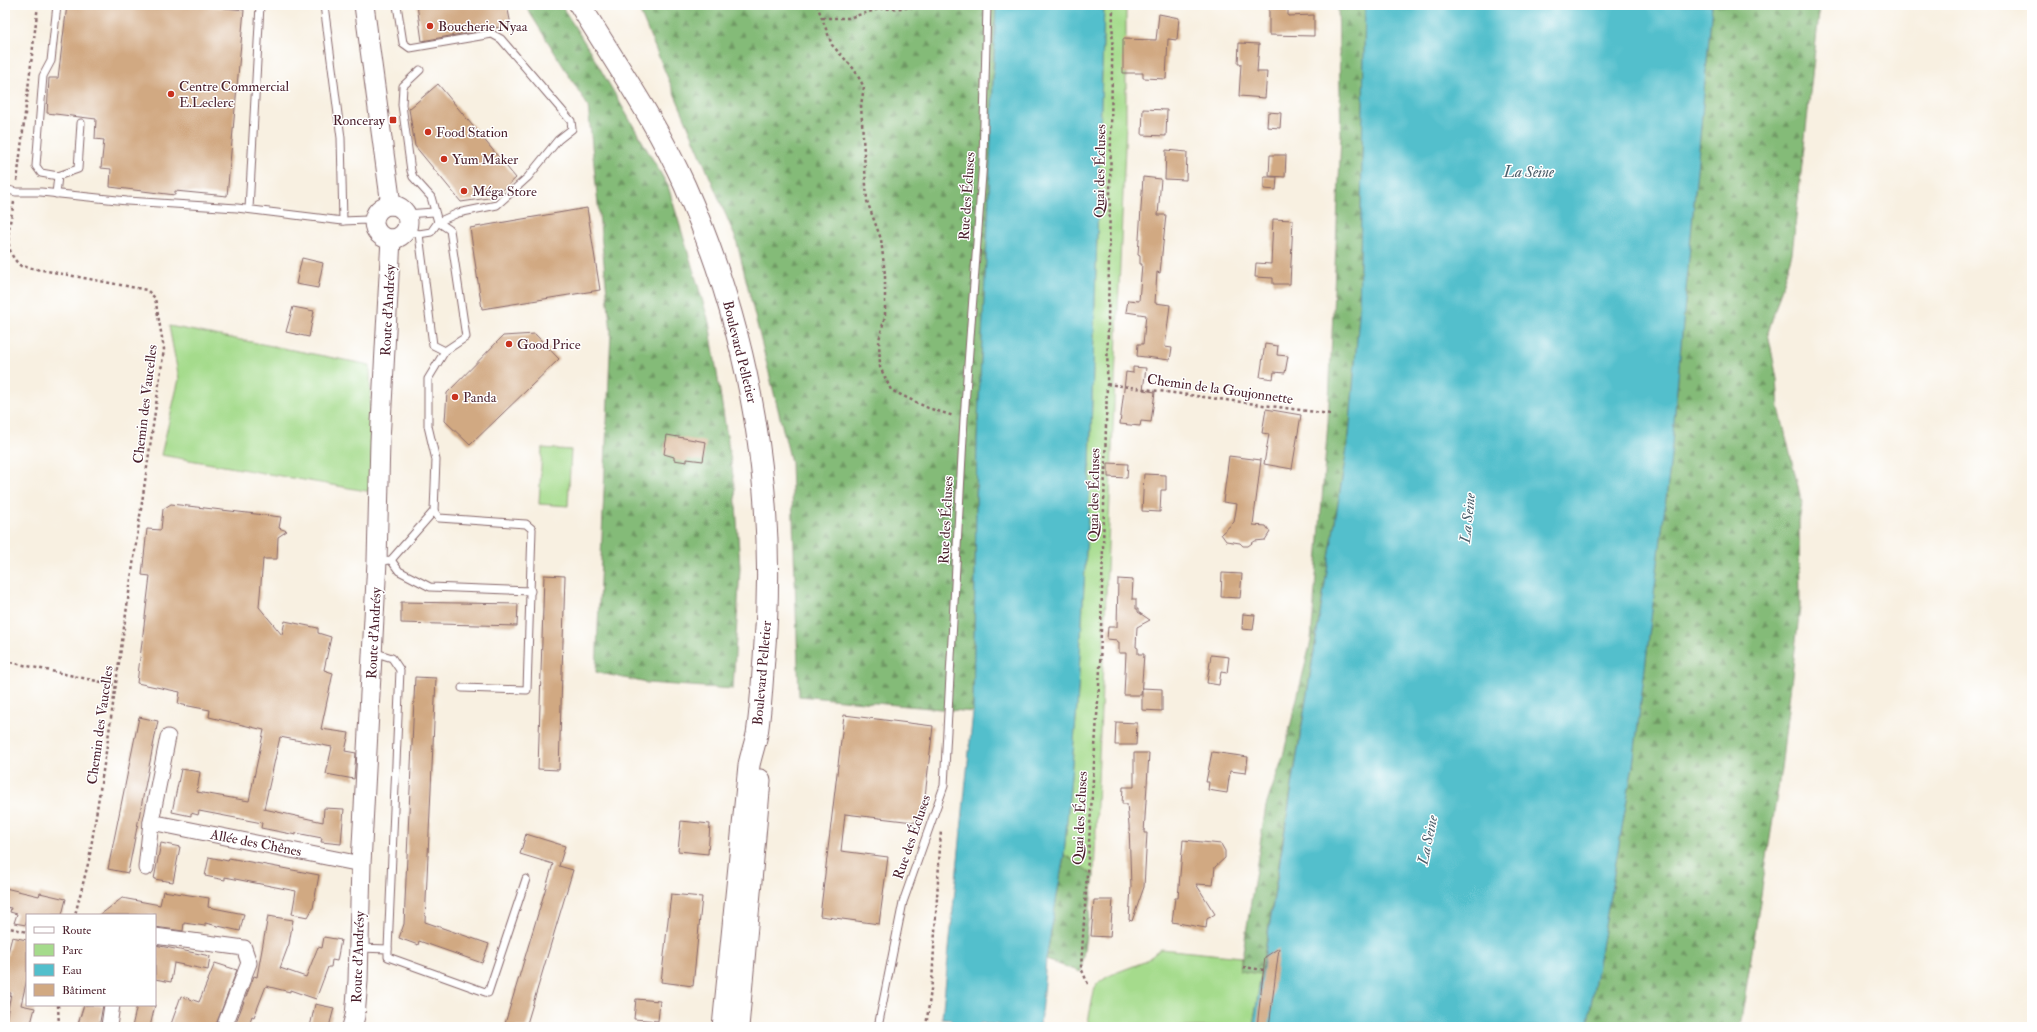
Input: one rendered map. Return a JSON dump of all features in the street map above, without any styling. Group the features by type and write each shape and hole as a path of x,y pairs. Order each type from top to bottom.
{"main road":[{"name":"Boulevard Pelletier","path":"580,5 664,143 681,178 710,250 736,326 752,398 763,470 767,528 768,613 757,734 749,765 723,1027"},
{"name":"Boulevard Pelletier","path":"738,1027 758,818 761,765 757,734"}],"street":[{"name":"Route d'Andrésy","path":"352,1027 357,1002 361,864 373,652 384,561 380,442 402,225 364,5"},
{"path":"374,222 376,231 382,237 402,225"},
{"path":"146,868 151,822 168,737"},
{"name":"Allée des Chênes","path":"151,822 361,864"},
{"path":"156,936 244,948 249,963 224,1027"},
{"path":"108,1026 112,1006"}],"lane":[{"path":"56,5 51,61 43,76 36,166 41,173 58,176 78,169 81,123"},
{"path":"249,209 260,5"},
{"path":"324,5 341,138 343,221"},
{"path":"397,5 403,43 410,48 492,34 501,39 571,122 572,129 558,140 528,177 497,205 458,213 438,222 431,232 402,225"},
{"name":"Rue des Écluses","path":"878,1027 903,902 944,786 964,419 983,161 986,5"},
{"path":"420,70 403,86 402,105 411,171 414,177 431,197 438,222 450,230 466,336 445,351 428,379 428,426 436,460 434,511 439,518 526,524 532,529 528,690 462,688"},
{"path":"56,194 58,176"},
{"path":"5,189 16,192 25,191 249,209 343,221 367,220 374,222"},
{"path":"402,225 434,212"},
{"path":"402,225 433,345 445,351"},
{"path":"434,511 384,561 399,571 430,587 531,591"},
{"path":"373,652 392,658 400,670 388,957 488,993 526,879"},
{"path":"359,948 388,949"}],"path":[{"name":"Chemin des Vaucelles","path":"38,5 16,192 9,234 9,250 13,259 21,266 147,290 155,298 158,307 164,349 89,860 75,914"},
{"path":"817,5 832,44 854,69 864,87 861,105 867,201 881,239 885,275 885,316 879,340 880,367 892,390 928,408 964,419"},
{"path":"822,18 848,18 879,9 978,5"},
{"name":"Quai des Écluses","path":"1088,984 1081,968 1100,669 1107,384 1113,5"},
{"name":"Chemin de la Goujonnette","path":"1107,384 1330,414"},
{"path":"5,661 115,685"},
{"path":"926,1027 932,982 942,825"},
{"path":"5,933 6,927 26,932"},
{"path":"1243,967 1264,970"},
{"path":"58,1006 59,1027"}],"green space":[{"path":"525,5 561,5 590,51 668,186 709,322 735,488 740,568 733,689 647,683 596,672 611,332 588,106"},
{"path":"637,5 996,5 988,219 977,440 973,712 799,696 791,462 736,239"},
{"path":"1104,5 1126,5 1126,122 1094,876 1064,855 1077,707 1089,498"},
{"path":"1338,5 1365,5 1359,315 1349,436 1261,974 1240,971 1266,806 1282,760 1311,641 1328,422 1341,136"},
{"path":"1712,5 1820,5 1792,253 1768,333 1777,379 1779,408 1802,503 1799,522 1800,607 1781,769 1740,1027 1587,1027 1633,765 1670,466"},
{"path":"169,326 370,365 372,492 161,455 179,379"},
{"path":"542,448 571,450 568,506 539,504"},
{"path":"1064,855 1094,876 1081,972 1046,960"},
{"path":"1161,949 1242,957 1240,971 1261,974 1253,1027 1087,1027 1094,991 1097,984 1110,975 1144,962"}],"water":[{"path":"996,5 1104,5 1089,498 1077,707 1064,855 1046,960 1040,1025 1030,1027 1000,1027 1000,1025 980,1023 979,1027 951,1027 952,1019 942,1018 973,712 977,440 988,219"},
{"name":"La Seine","path":"1365,5 1712,5 1670,466 1633,765 1587,1027 1253,1027 1349,436 1359,315"}],"building":[{"name":"Centre Commercial E.Leclerc","path":"67,5 196,5 244,10 227,196 175,191 175,195 110,187 111,169 101,168 104,140 95,139 96,119 47,113 49,78 58,78"},
{"path":"417,5 507,5 511,25 422,41"},
{"path":"1269,7 1288,8 1288,16 1314,15 1314,36 1269,35"},
{"path":"1159,14 1179,18 1177,40 1168,39 1166,79 1143,78 1143,73 1123,73 1123,39 1156,40"},
{"path":"1239,43 1259,44 1257,72 1267,72 1265,98 1239,96 1241,64 1238,64"},
{"path":"438,84 516,178 495,197 461,202 415,146 409,109"},
{"path":"1143,109 1167,110 1166,136 1142,135"},
{"path":"1268,112 1281,113 1280,128 1267,127"},
{"path":"1166,150 1187,152 1186,180 1165,179"},
{"path":"1270,155 1286,155 1285,177 1269,176"},
{"path":"1143,177 1161,179 1158,215 1166,215 1160,273 1157,272 1155,303 1170,305 1165,347 1172,348 1170,360 1137,356 1138,344 1143,344 1146,315 1126,312 1128,300 1139,301 1142,264 1140,264 1140,256 1138,255"},
{"path":"1264,177 1277,177 1276,190 1264,189"},
{"path":"587,208 600,290 482,309 470,228"},
{"path":"1273,219 1293,220 1290,284 1273,284 1273,278 1255,277 1256,263 1271,264"},
{"path":"302,258 323,263 318,288 296,284"},
{"path":"293,307 314,311 309,337 286,332"},
{"path":"535,334 559,359 470,445 445,421 447,393 503,336"},
{"path":"1265,344 1278,346 1277,355 1288,356 1285,373 1274,372 1273,379 1260,377"},
{"path":"1133,367 1146,368 1143,390 1155,392 1151,422 1141,421 1140,426 1120,424 1126,372 1133,373"},
{"path":"1266,409 1301,415 1292,469 1264,464 1269,434 1262,433"},
{"path":"667,435 706,442 703,461 687,459 687,462 674,460 674,457 664,454"},
{"path":"1229,456 1261,460 1253,525 1266,526 1270,532 1265,540 1255,541 1248,546 1226,541 1221,534 1234,522 1237,504 1223,502"},
{"path":"1108,463 1128,464 1127,478 1108,477"},
{"path":"1144,474 1166,475 1166,490 1161,490 1160,512 1142,511"},
{"path":"171,504 281,517 279,528 287,531 278,537 277,559 263,559 259,607 282,635 285,621 318,628 318,633 331,637 324,670 333,673 321,729 349,733 345,751 356,753 354,779 326,774 332,747 280,737 264,809 323,822 324,808 344,809 341,844 321,842 322,838 296,833 296,835 261,828 262,823 199,811 198,815 191,813 191,816 172,812 181,769 200,772 197,792 249,801 264,730 209,717 210,710 178,704 180,692 137,683 150,576 142,575 147,529 161,530 163,509"},
{"path":"1222,573 1242,574 1240,598 1221,597"},
{"path":"544,575 565,576 559,770 538,769"},
{"path":"1118,579 1133,580 1132,599 1136,599 1136,609 1138,609 1138,612 1150,620 1137,627 1136,647 1138,648 1138,654 1144,654 1141,695 1124,695 1126,653 1119,653 1119,642 1117,642 1117,640 1107,639 1108,627 1117,627"},
{"path":"401,602 518,604 517,626 401,623"},
{"path":"1243,614 1255,615 1253,630 1242,629"},
{"path":"1211,655 1229,657 1227,673 1221,672 1219,685 1207,683"},
{"path":"415,677 436,678 425,922 489,944 482,963 419,941 418,945 399,938 404,924"},
{"path":"1142,688 1162,689 1162,711 1142,710"},
{"path":"844,715 933,726 922,823 845,814 841,851 888,857 879,924 820,916"},
{"path":"139,717 158,721 128,873 108,869"},
{"path":"1116,722 1137,723 1136,745 1115,745"},
{"path":"1212,752 1248,757 1246,773 1230,771 1227,793 1208,790 1209,782 1206,782"},
{"path":"1134,753 1149,753 1144,833 1147,833 1144,887 1132,921 1129,920 1131,887 1129,825 1127,804 1122,804 1123,787 1134,787"},
{"path":"681,821 710,824 708,854 678,851"},
{"path":"526,834 565,846 559,866 573,870 526,1027 504,1027 553,864 520,854"},
{"path":"1183,840 1221,844 1225,851 1225,858 1215,867 1213,885 1196,884 1215,914 1207,919 1206,928 1172,922 1175,898 1178,898"},
{"path":"161,843 180,847 173,882 154,879"},
{"path":"209,857 228,861 229,858 319,875 313,908 308,917 292,914 296,891 225,877 225,880 205,876"},
{"path":"5,888 39,896 40,893 66,899 62,914 26,914 26,925 14,923 17,914 10,912 11,908 5,907"},
{"path":"163,891 209,898 208,907 244,914 240,931 205,923 205,926 184,923 183,931 156,927 156,914 101,914 122,898 160,905"},
{"path":"671,894 702,897 693,986 661,982"},
{"path":"1094,900 1113,900 1110,937 1091,936"},
{"path":"268,916 293,920 289,944 280,968 306,977 318,947 322,948 324,937 341,940 337,961 332,960 331,967 328,967 316,999 290,990 290,992 266,986 254,1017 252,1016 248,1027 234,1027 254,976 257,977"},
{"path":"12,937 26,940 26,983 21,1005 35,1008 30,1027 5,1027 11,993 5,992 5,964"},
{"path":"156,945 210,956 208,970 174,963 171,982 156,979"},
{"path":"1279,948 1269,1027 1257,1027 1265,957"},
{"path":"215,963 237,970 215,1027 195,1027 185,1024 184,1027 170,1027 181,996 199,1002"},
{"path":"636,999 660,1001 658,1021 634,1019"},
{"path":"315,1004 334,1008 329,1027 310,1027"},
{"path":"84,1006 103,1006 99,1027 77,1027"},
{"path":"137,1006 155,1006 150,1027 132,1027"}],"place":[{"name":"Boucherie Nyaa","path":"430,26"},
{"name":"Centre Commercial E.Leclerc","path":"171,94"},
{"name":"Ronceray","path":"393,120"},
{"name":"Food Station","path":"428,132"},
{"name":"Yum Maker","path":"444,159"},
{"name":"Méga Store","path":"464,191"},
{"name":"Good Price","path":"509,344"},
{"name":"Panda","path":"455,397"}]}
